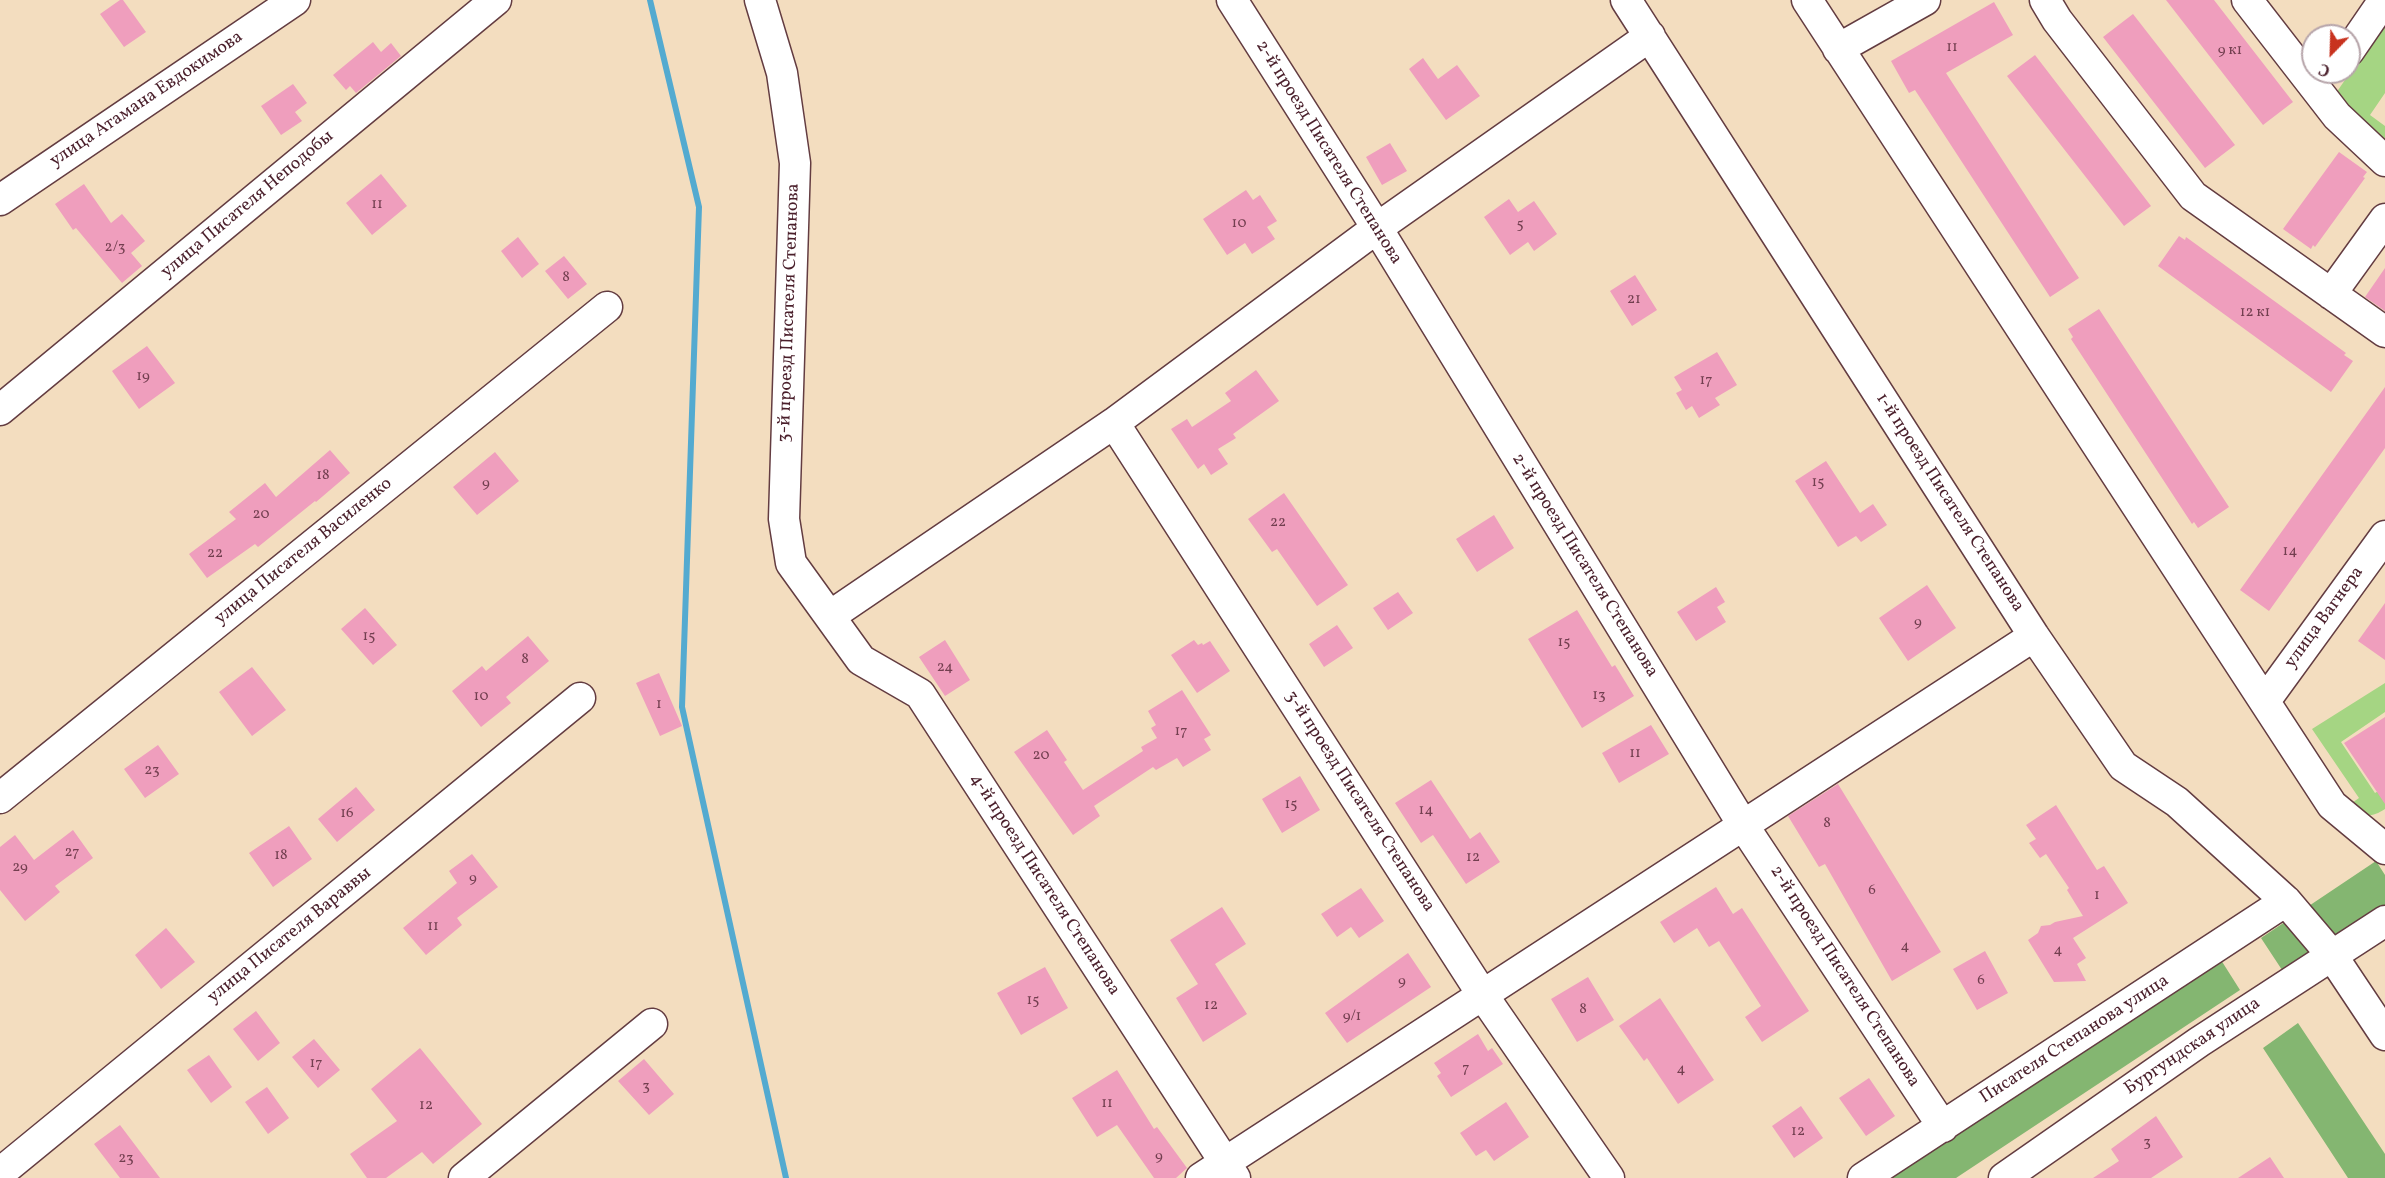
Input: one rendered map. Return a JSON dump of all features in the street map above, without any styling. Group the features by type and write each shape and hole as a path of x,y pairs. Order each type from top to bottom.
{"street":[{"name":"улица Атамана Евдокимова","path":"0,200 295,0"},
{"name":"улица Писателя Неподобы","path":"0,410 496,0"},
{"name":"3-й проезд Писателя Степанова","path":"760,0 782,73 795,163 784,519 791,563 830,616"},
{"name":"2-й проезд Писателя Степанова","path":"1232,0 1377,228 1743,825 1943,1127"},
{"name":"1-й проезд Писателя Степанова","path":"1626,0 2034,636 2123,766 2177,801 2286,901 2331,954 2385,1035"},
{"path":"1807,0 2332,805 2379,836"},
{"path":"1838,49 1925,0"},
{"path":"2045,0 2057,20 2193,196 2385,332"},
{"path":"2247,0 2301,56"},
{"path":"2361,34 2384,0"},
{"path":"830,616 1114,423 1377,228 1650,36"},
{"path":"2327,84 2337,116 2385,161"},
{"path":"2331,294 2385,219"},
{"name":"улица Писателя Василенко","path":"0,798 607,307"},
{"name":"3-й проезд Писателя Степанова","path":"1114,423 1482,994 1609,1178"},
{"name":"улица Вагнера","path":"2265,701 2385,536"},
{"name":"4-й проезд Писателя Степанова","path":"830,616 861,660 920,694 1220,1173"},
{"path":"1220,1173 1482,994 2034,636"},
{"name":"улица Писателя Вараввы","path":"0,1173 580,698"},
{"name":"Писателя Степанова улица","path":"1863,1178 2286,901"},
{"name":"Бургундская улица","path":"2004,1178 2199,1042 2385,921"},
{"path":"464,1178 652,1024"}],"green space":[{"path":"2385,22 2385,93 2370,115 2385,126 2385,151 2336,93 2342,84 2361,84 2361,57"},
{"path":"2385,683 2385,712 2341,742 2375,793 2385,787 2385,809 2366,815 2356,813 2346,807 2359,798 2312,729"},
{"path":"2376,861 2385,875 2385,909 2286,976 2261,938"},
{"path":"2221,960 2240,990 1956,1178 1888,1178"},
{"path":"2298,1023 2385,1154 2385,1178 2348,1178 2263,1048"}],"building":[{"path":"123,0 146,32 124,47 100,14"},
{"path":"2166,0 2214,0 2293,102 2263,125"},
{"path":"1994,2 2013,35 1946,73 2079,278 2050,297 1915,90 1909,93 1891,61"},
{"path":"2133,14 2235,145 2205,168 2103,37"},
{"path":"373,42 381,52 391,43 401,56 356,93 350,86 346,90 333,75"},
{"path":"2035,55 2151,206 2124,226 2007,76"},
{"path":"1423,58 1438,79 1457,65 1480,96 1446,120 1409,69"},
{"path":"293,84 307,103 295,112 302,121 281,135 261,106"},
{"path":"1390,143 1407,171 1382,185 1366,157"},
{"path":"2339,152 2367,172 2315,247 2313,245 2311,249 2283,229"},
{"path":"381,174 407,206 372,235 346,203"},
{"path":"84,184 111,223 122,214 145,241 131,253 142,266 122,283 76,228 73,230 55,204"},
{"path":"1246,190 1253,200 1260,195 1277,221 1267,227 1275,239 1252,254 1245,243 1227,255 1203,219"},
{"path":"1509,199 1518,212 1534,201 1557,234 1534,251 1528,242 1510,255 1484,217"},
{"path":"2179,236 2185,240 2186,237 2346,353 2344,355 2353,361 2331,392 2158,266"},
{"path":"518,237 539,264 522,278 501,251"},
{"path":"564,256 587,284 568,299 545,271"},
{"path":"2385,268 2385,311 2365,297"},
{"path":"1635,275 1657,310 1632,326 1610,291"},
{"path":"2099,309 2229,507 2198,528 2194,522 2192,524 2071,339 2073,337 2068,329"},
{"path":"147,346 175,383 139,409 112,371"},
{"path":"1717,352 1737,385 1715,398 1720,405 1699,418 1692,406 1686,410 1676,393 1682,390 1674,377"},
{"path":"1256,370 1279,401 1233,434 1236,438 1218,449 1228,464 1211,475 1204,464 1198,469 1171,429 1187,419 1192,427 1231,401 1225,393"},
{"path":"2385,387 2385,448 2269,611 2240,590"},
{"path":"330,450 350,473 258,547 255,544 207,578 189,554 236,519 229,512 265,483 276,497"},
{"path":"495,452 519,481 477,515 453,487"},
{"path":"1826,461 1860,513 1873,504 1887,525 1861,542 1856,536 1838,547 1795,481"},
{"path":"1284,493 1348,585 1317,606 1277,549 1272,552 1248,519"},
{"path":"1494,515 1514,548 1477,572 1456,539"},
{"path":"1927,585 1956,628 1908,661 1879,618"},
{"path":"1716,587 1725,602 1717,607 1726,622 1696,641 1677,612"},
{"path":"1398,592 1413,613 1388,630 1373,608"},
{"path":"2385,603 2385,660 2358,641"},
{"path":"365,608 397,645 373,665 341,629"},
{"path":"1577,610 1612,667 1615,665 1634,696 1582,728 1528,639"},
{"path":"1337,625 1353,648 1324,667 1309,644"},
{"path":"528,636 549,661 506,697 511,703 481,727 452,691 482,666 486,671"},
{"path":"945,640 970,680 945,696 919,657"},
{"path":"1194,640 1198,645 1210,641 1230,671 1197,693 1171,655"},
{"path":"252,667 286,710 252,736 219,692"},
{"path":"659,673 682,726 660,736 636,683"},
{"path":"1182,690 1211,735 1204,739 1211,750 1183,767 1177,758 1156,770 1153,767 1094,806 1100,816 1073,835 1014,752 1047,730 1067,760 1064,762 1083,790 1143,751 1141,747 1157,738 1151,728 1156,725 1148,711"},
{"path":"2385,717 2385,804 2344,743"},
{"path":"1651,725 1669,754 1619,783 1602,753"},
{"path":"158,745 179,774 145,798 124,769"},
{"path":"1300,776 1320,810 1282,833 1262,799"},
{"path":"1431,780 1470,839 1480,832 1500,862 1466,884 1433,835 1421,843 1395,803"},
{"path":"1838,784 1941,952 1892,981 1825,864 1819,867 1788,816"},
{"path":"356,787 375,810 337,842 318,819"},
{"path":"2056,805 2097,870 2104,866 2128,903 2073,938 2086,958 2077,964 2086,981 2054,982 2028,940 2038,933 2041,926 2083,916 2067,890 2069,888 2046,854 2040,858 2029,843 2036,839 2026,825"},
{"path":"289,826 312,859 273,887 249,853"},
{"path":"73,830 93,858 55,886 60,892 25,921 0,890 0,847 15,835 34,860"},
{"path":"472,854 498,887 457,918 462,925 426,955 403,928 457,883 449,871"},
{"path":"1716,887 1733,914 1742,908 1809,1011 1762,1042 1745,1017 1761,1006 1719,941 1709,947 1697,928 1674,943 1660,922"},
{"path":"1361,888 1384,921 1359,938 1351,927 1337,937 1321,914"},
{"path":"1222,907 1246,944 1215,964 1247,1014 1203,1042 1176,998 1198,984 1170,940"},
{"path":"166,928 195,962 161,989 135,955"},
{"path":"1985,951 2008,993 1977,1010 1953,969"},
{"path":"1408,953 1431,987 1347,1043 1325,1013"},
{"path":"1045,967 1068,1008 1021,1035 997,993"},
{"path":"1588,977 1614,1020 1577,1042 1551,999"},
{"path":"1660,998 1714,1080 1678,1104 1647,1058 1644,1061 1619,1026"},
{"path":"256,1011 280,1043 258,1061 233,1029"},
{"path":"1478,1034 1488,1051 1492,1048 1503,1064 1451,1097 1437,1076 1441,1073 1434,1063"},
{"path":"314,1039 340,1070 318,1088 292,1057"},
{"path":"420,1048 482,1124 433,1164 422,1152 386,1178 367,1178 350,1154 397,1121 371,1089"},
{"path":"209,1055 232,1087 211,1103 187,1070"},
{"path":"644,1059 674,1094 649,1115 618,1081"},
{"path":"1117,1070 1154,1129 1157,1127 1187,1168 1176,1178 1154,1178 1117,1125 1097,1137 1072,1098"},
{"path":"1869,1078 1895,1116 1866,1136 1839,1098"},
{"path":"267,1087 289,1118 268,1134 245,1102"},
{"path":"1506,1102 1529,1137 1494,1161 1486,1150 1476,1156 1460,1133"},
{"path":"1801,1106 1823,1138 1794,1158 1772,1126"},
{"path":"2156,1116 2183,1157 2151,1178 2093,1178 2119,1161 2111,1149"},
{"path":"120,1125 160,1178 120,1178 94,1144"},
{"path":"2270,1157 2284,1178 2238,1178"}],"waterway":[{"path":"650,0 699,207 682,707 786,1178"}]}
